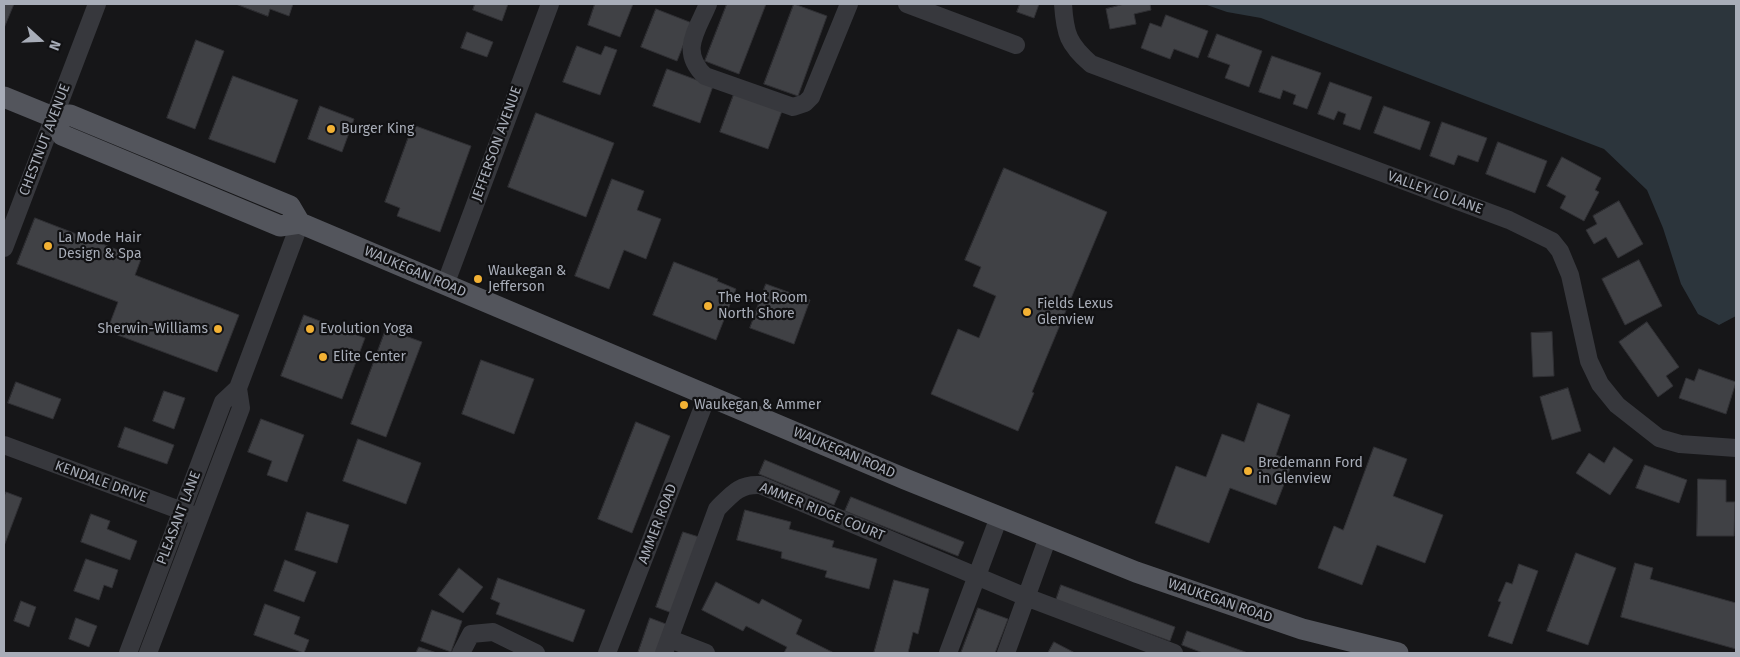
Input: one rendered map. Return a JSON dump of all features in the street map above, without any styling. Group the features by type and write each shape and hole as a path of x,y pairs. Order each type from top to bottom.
{"main road":[{"path":"4,97 53,117"},
{"name":"WAUKEGAN ROAD","path":"53,117 62,135 98,151 280,226 300,223 445,286 708,394 999,518 1136,572 1302,629 1398,653"}],"street":[{"name":"CHESTNUT AVENUE","path":"4,248 96,4"},
{"name":"JEFFERSON AVENUE","path":"445,286 550,4"},
{"path":"708,4 690,46 694,66 705,76 793,107 805,103 811,98 849,4"},
{"path":"907,4 1016,45"},
{"name":"VALLEY LO LANE","path":"1063,4 1065,29 1074,50 1091,64 1509,220 1552,241 1560,251 1570,275 1590,361 1600,384 1617,405 1659,438 1680,444 1736,448"},
{"name":"PLEASANT LANE","path":"128,653 223,402 238,388 300,223"},
{"name":"PLEASANT LANE","path":"148,653 241,408 238,388"},
{"name":"AMMER ROAD","path":"607,653 708,394"},
{"name":"KENDALE DRIVE","path":"4,445 199,518"},
{"name":"AMMER RIDGE COURT","path":"706,653 667,646 717,509 733,492 747,485 760,485 1026,597 1174,653"},
{"path":"948,653 999,518"},
{"path":"1006,653 1048,537"},
{"path":"461,653 471,634 493,632 536,653"}],"shaded area":[{"path":"1204,4 1736,4 1736,316 1719,325 1698,314 1681,284 1663,228 1647,190 1604,149 1261,18 1227,12"}],"building":[{"path":"4,4 14,4 4,28"},
{"path":"236,4 293,4 289,16 270,9 268,16"},
{"path":"475,4 508,4 502,21 473,10"},
{"path":"595,4 633,4 620,37 588,25"},
{"path":"727,4 766,4 739,74 705,61"},
{"path":"794,4 827,16 798,96 764,84"},
{"path":"1020,4 1039,4 1034,18 1017,12"},
{"path":"1125,4 1150,4 1151,10 1134,14 1136,24 1110,29 1106,9"},
{"path":"656,9 692,23 677,61 641,47"},
{"path":"1166,15 1208,31 1198,58 1174,49 1170,59 1141,48 1150,23 1161,27"},
{"path":"467,32 493,42 487,57 461,48"},
{"path":"1217,34 1262,51 1249,87 1225,78 1230,65 1208,57"},
{"path":"196,40 224,51 195,129 167,118"},
{"path":"577,46 601,55 605,46 617,50 600,95 563,82"},
{"path":"1272,56 1321,73 1307,109 1293,104 1296,95 1283,90 1280,99 1259,92"},
{"path":"667,69 713,86 700,123 653,106"},
{"path":"233,76 298,100 275,163 209,139"},
{"path":"1330,82 1372,97 1360,130 1343,124 1346,114 1338,111 1334,120 1318,114"},
{"path":"734,94 782,111 768,149 720,132"},
{"name":"Burger King","path":"320,106 354,119 342,152 308,139"},
{"path":"1384,106 1430,122 1420,150 1374,133"},
{"path":"536,113 614,143 586,217 508,187"},
{"path":"1442,122 1487,138 1478,162 1458,155 1454,165 1430,156"},
{"path":"413,125 471,146 440,232 397,216 400,208 385,202"},
{"path":"1498,142 1547,161 1535,193 1486,174"},
{"path":"1562,157 1601,178 1595,190 1599,192 1584,221 1560,208 1566,196 1547,186"},
{"name":"Fields Lexus Glenview","path":"1004,168 1107,212 1032,392 1034,393 1018,431 931,394 958,329 979,338 996,296 973,286 981,267 965,260"},
{"path":"612,179 644,191 637,210 661,219 646,259 624,250 609,289 575,276"},
{"path":"1619,201 1643,244 1618,258 1606,237 1594,244 1586,230 1597,224 1593,216"},
{"path":"35,218 141,259 135,275 239,315 217,372 107,331 118,302 17,264"},
{"path":"1639,260 1662,306 1625,325 1602,279"},
{"path":"674,262 718,279 717,281 736,289 716,340 653,315"},
{"path":"766,284 810,300 794,344 750,328"},
{"name":"Elite Center","path":"304,315 365,338 342,399 281,376"},
{"path":"1647,322 1679,367 1666,376 1673,386 1658,397 1619,342"},
{"path":"386,329 422,342 386,437 351,424"},
{"path":"1552,332 1554,376 1533,377 1531,333"},
{"path":"481,360 534,379 514,434 462,414"},
{"path":"1699,369 1736,382 1726,414 1679,398 1686,378 1694,381"},
{"path":"16,382 61,399 53,419 8,403"},
{"path":"1568,388 1581,431 1552,440 1540,397"},
{"path":"164,391 185,398 174,429 153,421"},
{"name":"Bredemann Ford in Glenview","path":"1258,403 1290,415 1276,455 1293,461 1276,505 1230,488 1209,543 1155,523 1176,466 1206,477 1222,434 1244,442"},
{"path":"261,419 304,435 287,482 267,475 272,461 248,452"},
{"path":"636,422 670,436 632,533 598,519"},
{"path":"125,427 174,445 167,464 118,447"},
{"path":"358,439 421,463 406,504 343,481"},
{"path":"1374,447 1407,459 1393,496 1443,515 1425,563 1377,545 1362,585 1318,568 1334,526 1343,530"},
{"path":"1614,447 1633,460 1610,495 1576,473 1589,453 1604,463"},
{"path":"765,460 840,491 834,505 759,474"},
{"path":"1645,465 1687,480 1679,503 1636,488"},
{"path":"1698,479 1726,480 1726,502 1735,502 1734,536 1697,536"},
{"path":"6,492 22,498 4,546 4,497"},
{"path":"851,497 964,542 958,556 845,511"},
{"path":"745,510 791,522 789,529 834,541 832,547 877,559 869,589 825,577 827,571 781,558 782,552 737,540"},
{"path":"307,512 349,525 337,563 295,550"},
{"path":"91,514 110,521 107,529 137,541 130,560 81,542"},
{"path":"683,532 699,537 672,613 656,607"},
{"path":"1576,553 1616,568 1588,645 1547,631"},
{"path":"86,559 118,570 112,588 104,585 99,600 74,591"},
{"path":"285,560 316,572 304,602 274,591"},
{"path":"1635,563 1653,568 1650,579 1736,603 1736,649 1621,617"},
{"path":"1519,564 1538,571 1512,644 1488,636 1501,602 1498,601 1506,582 1512,584"},
{"path":"459,568 483,587 463,613 439,595"},
{"path":"498,578 585,610 573,642 496,614 500,603 491,599"},
{"path":"894,580 929,589 918,634 913,632 908,653 874,653"},
{"path":"716,582 759,604 762,599 802,620 796,634 834,653 784,653 787,647 746,626 743,631 702,610"},
{"path":"1061,585 1175,627 1170,641 1056,600"},
{"path":"21,601 36,607 29,627 14,621"},
{"path":"265,604 300,617 294,634 309,640 304,653 254,635"},
{"path":"978,608 1008,619 995,653 961,653"},
{"path":"432,610 462,621 451,652 421,641"},
{"path":"76,618 97,626 89,647 69,639"},
{"path":"650,618 666,624 656,653 638,653"},
{"path":"1187,631 1248,653 1203,653 1182,645"},
{"path":"1054,642 1075,653 1048,653"},
{"path":"419,647 437,653 416,653"}],"place":[{"name":"Burger King","path":"331,129"},
{"name":"La Mode Hair Design & Spa","path":"48,246"},
{"name":"Waukegan & Jefferson","path":"478,279"},
{"name":"The Hot Room North Shore","path":"708,306"},
{"name":"Fields Lexus Glenview","path":"1027,312"},
{"name":"Sherwin-Williams","path":"218,329"},
{"name":"Evolution Yoga","path":"310,329"},
{"name":"Elite Center","path":"323,357"},
{"name":"Waukegan & Ammer","path":"684,405"},
{"name":"Bredemann Ford in Glenview","path":"1248,471"}]}
